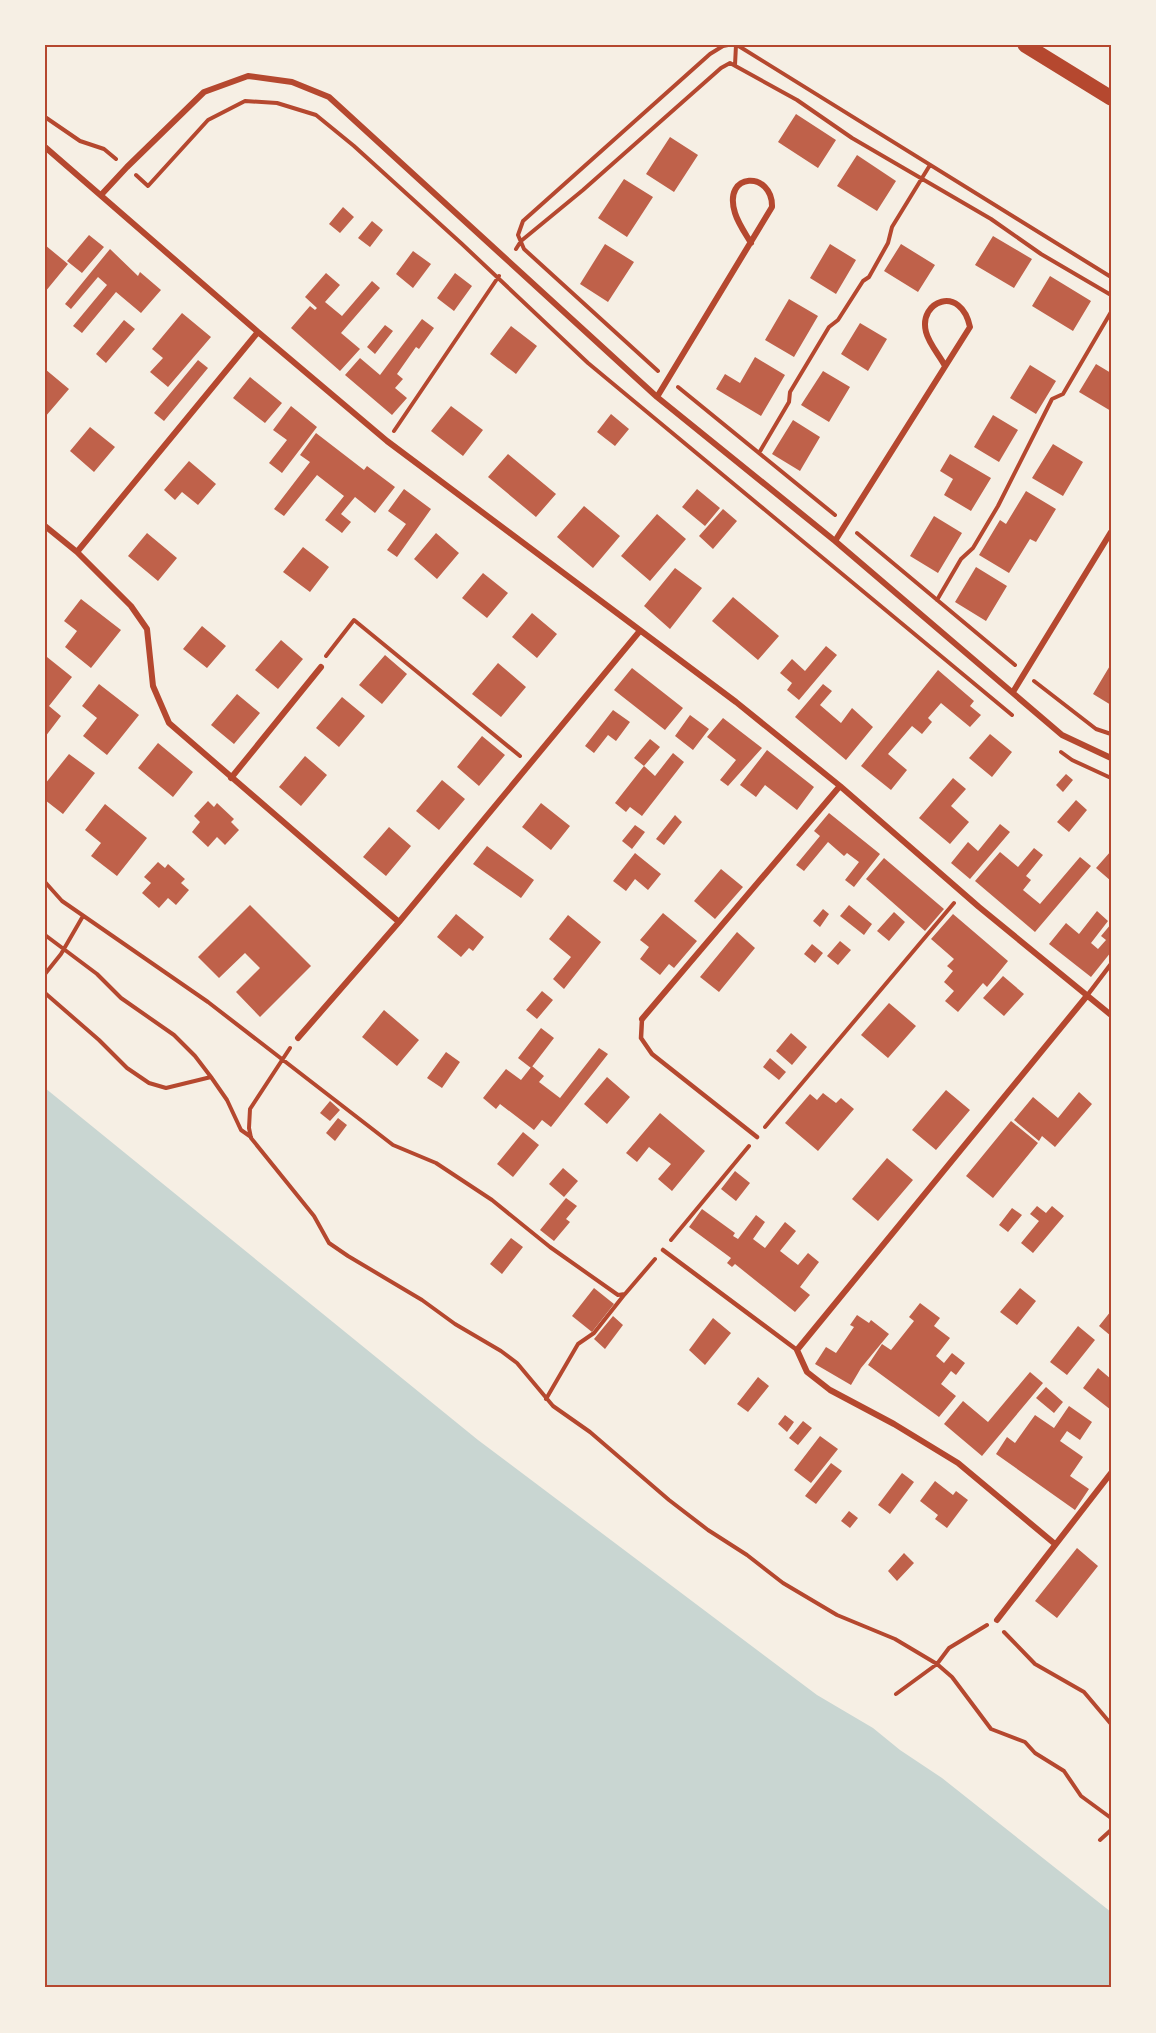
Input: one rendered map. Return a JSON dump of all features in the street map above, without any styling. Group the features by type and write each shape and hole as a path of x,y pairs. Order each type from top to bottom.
{"main road":[{"path":"1025,45 1111,98"}],"street":[{"path":"101,195 204,92 248,76 292,82 329,96 657,397 835,541 1062,735 1111,758"},
{"path":"45,147 258,333 387,441 639,632 736,702 840,786 1086,997 1111,1015"},
{"path":"657,397 751,243 772,207 772,198 767,189 753,180 746,180 740,183 734,191 733,200 734,211 751,243"},
{"path":"835,541 945,366 969,327 967,315 951,301 944,300 938,302 930,310 926,321 926,332 945,366"},
{"path":"77,552 258,333"},
{"path":"45,526 77,552 131,606 147,629 153,686 169,723 399,922"},
{"path":"1013,692 1111,532"},
{"path":"298,1038 399,922 639,632"},
{"path":"231,778 321,667"},
{"path":"642,1019 840,786"},
{"path":"1055,1544 958,1463 894,1424 830,1390 807,1372 797,1350 1086,997"},
{"path":"997,1620 1111,1473"}],"lane":[{"path":"1086,997 1111,964"},
{"path":"642,1019 641,1038 652,1054 757,1137"},
{"path":"663,1250 797,1350"}],"path":[{"path":"728,45 710,54 523,221 518,235 524,249 668,379 1024,673 1096,729 1111,734"},
{"path":"735,65 736,45 1111,277"},
{"path":"521,241 721,68 730,63 796,100 852,138 991,219 1041,254 1111,295"},
{"path":"45,117 80,141 104,149 148,186 208,120 245,101 277,103 316,115 354,146 588,363 1017,718"},
{"path":"759,453 789,402 790,392 829,327 838,320 863,281 869,277 888,243 892,227 930,165"},
{"path":"387,441 498,278"},
{"path":"937,600 961,559 973,548 998,506 1052,399 1063,394 1111,312"},
{"path":"321,667 325,657 354,620 530,764"},
{"path":"1053,746 1072,760 1111,778"},
{"path":"45,882 62,901 208,1002 393,1144 436,1163 492,1200 550,1247 618,1295 625,1294"},
{"path":"546,1399 578,1344 594,1333 963,893"},
{"path":"45,974 64,949 83,915"},
{"path":"45,935 97,974 121,998 174,1035 195,1056 227,1100 241,1130 251,1138 314,1216 330,1243 517,1363 553,1406 590,1432 669,1500 783,1583 837,1615 895,1639 937,1664 952,1677 991,1729 1025,1742 1035,1753 1064,1771 1081,1796 1111,1818"},
{"path":"45,993 127,1068 149,1083 166,1088 211,1077"},
{"path":"251,1138 250,1109 282,1057"},
{"path":"896,1694 937,1664 949,1648 997,1620 1006,1637 1035,1665 1084,1692 1111,1724"},
{"path":"1100,1840 1111,1830"}],"shaded area":[{"path":"45,1088 478,1440 817,1695 873,1728 900,1750 942,1778 1111,1912 1111,1988 45,1988"}],"building":[{"path":"796,114 836,140 818,168 778,142"},
{"path":"670,137 698,155 674,192 646,174"},
{"path":"857,155 896,181 877,211 837,186"},
{"path":"624,179 653,197 627,237 598,218"},
{"path":"343,207 354,217 340,233 329,224"},
{"path":"372,221 383,230 370,247 358,238"},
{"path":"89,235 104,247 82,273 67,261"},
{"path":"993,236 1032,259 1014,288 975,265"},
{"path":"605,244 634,262 608,302 580,284"},
{"path":"830,244 856,260 836,294 810,278"},
{"path":"901,244 935,265 918,292 884,271"},
{"path":"45,245 68,264 45,292"},
{"path":"110,249 138,276 140,272 161,290 141,313 116,292 82,333 73,326 107,285 98,277 71,309 65,304"},
{"path":"413,251 431,264 413,288 396,274"},
{"path":"326,273 340,285 325,302 342,316 372,281 380,288 341,333 360,349 340,371 291,328 310,306 315,310 317,308 305,297"},
{"path":"455,273 472,286 454,311 437,298"},
{"path":"1050,276 1091,301 1073,331 1032,306"},
{"path":"789,299 818,316 794,357 765,340"},
{"path":"182,313 211,337 168,387 150,372 163,358 152,349"},
{"path":"422,319 434,328 419,349 416,347 397,374 403,379 395,388 407,398 392,415 345,375 360,358 380,375"},
{"path":"124,320 135,329 106,363 96,354"},
{"path":"860,323 887,339 868,371 841,354"},
{"path":"385,325 393,331 375,354 367,347"},
{"path":"511,326 537,346 516,374 490,354"},
{"path":"755,357 785,375 761,416 716,389 725,374 740,383"},
{"path":"198,360 208,368 164,421 154,413"},
{"path":"1096,364 1111,373 1111,411 1079,392"},
{"path":"1030,365 1056,381 1036,414 1010,398"},
{"path":"45,369 69,389 45,417"},
{"path":"823,371 850,387 829,422 801,405"},
{"path":"250,377 282,403 265,423 233,398"},
{"path":"291,406 317,427 282,473 269,463 287,440 273,430"},
{"path":"451,406 483,430 463,456 431,431"},
{"path":"611,414 629,429 615,446 597,432"},
{"path":"993,415 1018,430 999,462 974,447"},
{"path":"793,420 820,437 800,471 772,454"},
{"path":"90,427 115,447 94,472 70,451"},
{"path":"316,433 364,470 367,466 395,487 375,513 355,497 341,514 351,522 342,533 325,520 344,496 317,475 284,516 274,509 310,462 300,455"},
{"path":"1053,444 1083,462 1063,496 1032,478"},
{"path":"508,454 556,494 536,517 488,477"},
{"path":"950,454 991,478 971,511 944,495 953,479 940,471"},
{"path":"189,461 216,484 198,505 182,492 175,500 164,490"},
{"path":"404,489 431,509 397,557 387,550 406,524 388,511"},
{"path":"697,489 720,508 705,526 682,507"},
{"path":"1026,491 1056,509 1036,542 1030,539 1009,573 979,555 1000,520 1006,524"},
{"path":"584,506 620,536 593,568 557,537"},
{"path":"723,509 737,521 713,549 699,536"},
{"path":"657,514 686,539 650,581 621,556"},
{"path":"934,516 962,533 938,573 910,556"},
{"path":"147,533 177,558 158,581 128,556"},
{"path":"436,533 459,553 437,579 414,559"},
{"path":"303,547 329,567 310,592 283,572"},
{"path":"976,567 1007,586 986,621 955,602"},
{"path":"675,568 702,588 670,629 644,606"},
{"path":"483,573 508,593 487,618 462,598"},
{"path":"733,597 779,636 758,660 712,621"},
{"path":"81,599 121,630 91,668 65,647 77,631 64,621"},
{"path":"532,613 557,634 537,658 512,637"},
{"path":"202,626 226,646 207,668 183,649"},
{"path":"281,640 303,659 278,689 255,670"},
{"path":"826,646 837,655 799,700 787,690 792,683 780,673 792,659 805,671"},
{"path":"385,655 407,674 382,704 359,685"},
{"path":"47,657 72,677 49,706 61,716 45,737 45,659"},
{"path":"498,663 526,687 501,717 472,694"},
{"path":"1111,664 1111,705 1093,694"},
{"path":"632,668 683,708 665,730 614,690"},
{"path":"938,670 974,701 970,706 981,715 970,727 941,703 928,718 932,722 922,734 912,726 888,754 907,770 891,790 861,766"},
{"path":"99,684 139,715 107,755 83,736 97,718 82,706"},
{"path":"823,684 832,691 820,705 841,723 852,708 873,727 846,760 795,717"},
{"path":"237,694 260,713 234,744 211,725"},
{"path":"342,697 365,716 339,747 316,728"},
{"path":"613,710 630,722 616,741 608,735 594,753 585,746"},
{"path":"690,715 709,729 693,750 675,736"},
{"path":"723,718 762,748 728,786 720,780 736,760 707,737"},
{"path":"990,734 1012,752 992,777 969,758"},
{"path":"482,736 505,755 479,786 457,767"},
{"path":"650,739 660,747 644,766 634,758"},
{"path":"158,743 193,772 173,797 138,768"},
{"path":"767,750 814,787 797,810 765,785 756,797 740,785"},
{"path":"673,753 684,762 642,816 630,807 626,812 615,803 644,766 655,776"},
{"path":"69,754 95,773 63,814 45,800 45,784"},
{"path":"305,756 327,775 301,806 279,787"},
{"path":"1066,774 1073,780 1063,792 1056,785"},
{"path":"953,778 966,789 951,806 969,822 950,844 919,818"},
{"path":"442,780 465,799 439,830 416,811"},
{"path":"1076,800 1087,810 1069,832 1057,822"},
{"path":"208,801 214,807 217,803 234,819 231,822 239,830 225,845 217,837 208,847 192,832 200,822 194,816"},
{"path":"541,803 570,826 551,850 522,827"},
{"path":"105,804 147,838 117,876 91,856 101,843 85,830"},
{"path":"829,813 880,854 854,887 845,880 859,862 847,853 844,856 828,842 804,871 796,865 820,836 814,831"},
{"path":"675,815 682,822 664,845 656,839"},
{"path":"1000,824 1010,832 970,879 951,863 968,842 978,851"},
{"path":"635,825 645,832 632,849 622,841"},
{"path":"389,827 411,846 386,876 363,857"},
{"path":"487,846 534,880 521,898 473,864"},
{"path":"1034,848 1043,855 1026,876 1031,880 1023,890 1040,904 1080,857 1091,866 1035,932 975,881 1000,852 1018,867"},
{"path":"1111,851 1111,881 1096,868"},
{"path":"635,853 661,874 648,890 635,879 626,891 613,881"},
{"path":"884,858 944,909 925,931 866,879"},
{"path":"158,862 165,868 168,864 185,879 181,883 189,890 176,905 168,898 159,908 142,893 151,883 144,877"},
{"path":"721,869 743,887 715,919 694,901"},
{"path":"250,905 311,966 260,1017 236,992 260,968 245,953 219,978 198,957"},
{"path":"849,905 872,924 864,935 840,916"},
{"path":"823,909 829,914 820,927 813,921"},
{"path":"1097,911 1108,921 1091,943 1098,949 1106,940 1101,936 1111,924 1111,952 1091,977 1049,944 1066,923 1079,934"},
{"path":"894,912 905,922 889,941 877,931"},
{"path":"663,913 697,941 674,968 669,964 660,975 640,959 649,947 640,940"},
{"path":"456,914 484,937 473,951 469,948 461,957 437,937"},
{"path":"953,914 1008,961 987,987 983,983 958,1012 945,1001 954,991 944,982 953,971 947,966 954,959 931,939"},
{"path":"568,915 601,942 564,989 553,979 571,957 549,939"},
{"path":"737,932 755,948 719,992 700,977"},
{"path":"840,941 851,950 838,965 827,956"},
{"path":"812,944 823,953 815,963 804,954"},
{"path":"1003,976 1024,994 1004,1016 983,998"},
{"path":"542,991 553,1000 537,1019 526,1010"},
{"path":"889,1003 916,1026 888,1058 861,1035"},
{"path":"384,1010 419,1040 397,1066 362,1037"},
{"path":"541,1028 554,1038 531,1068 518,1058"},
{"path":"791,1033 807,1047 792,1065 776,1051"},
{"path":"599,1048 608,1054 551,1127 542,1120 534,1130 500,1104 496,1109 483,1098 506,1069 521,1080 532,1066 544,1076 539,1082 560,1098"},
{"path":"446,1052 460,1062 442,1088 427,1078"},
{"path":"770,1058 786,1072 779,1080 763,1067"},
{"path":"607,1077 630,1097 607,1124 584,1104"},
{"path":"946,1090 970,1110 936,1150 912,1130"},
{"path":"1079,1092 1092,1104 1055,1147 1042,1136 1039,1141 1014,1120 1033,1097 1058,1118"},
{"path":"823,1093 836,1103 841,1098 854,1109 818,1151 785,1123 810,1094 817,1100"},
{"path":"330,1101 340,1110 330,1121 320,1113"},
{"path":"660,1113 705,1151 672,1191 658,1179 671,1164 649,1147 637,1162 626,1153"},
{"path":"338,1118 347,1125 335,1141 326,1133"},
{"path":"1011,1121 1038,1143 993,1198 966,1176"},
{"path":"523,1132 539,1145 513,1177 497,1164"},
{"path":"887,1158 913,1180 878,1221 852,1199"},
{"path":"563,1168 578,1181 564,1197 549,1184"},
{"path":"735,1171 750,1183 736,1201 721,1189"},
{"path":"566,1198 577,1206 566,1219 570,1222 554,1241 540,1230"},
{"path":"1037,1206 1046,1213 1052,1206 1064,1216 1033,1253 1021,1243 1039,1221 1030,1214"},
{"path":"1012,1208 1022,1215 1008,1232 999,1225"},
{"path":"702,1209 735,1233 733,1236 738,1239 756,1215 765,1222 753,1239 765,1248 785,1222 796,1231 780,1251 798,1265 808,1253 819,1262 800,1287 810,1295 795,1312 735,1264 732,1267 727,1263 731,1258 689,1227"},
{"path":"511,1238 523,1247 502,1274 490,1264"},
{"path":"594,1288 614,1304 592,1332 572,1316"},
{"path":"1020,1288 1036,1301 1017,1325 1000,1312"},
{"path":"920,1303 940,1318 934,1326 950,1338 936,1356 944,1363 952,1353 965,1363 956,1375 951,1371 941,1384 956,1396 939,1417 868,1365 882,1344 891,1350 914,1321 909,1317"},
{"path":"1111,1311 1111,1336 1099,1326"},
{"path":"857,1315 869,1323 871,1320 889,1334 861,1368 851,1385 815,1364 826,1347 836,1353 854,1327 850,1325"},
{"path":"613,1316 623,1325 605,1349 594,1339"},
{"path":"713,1318 731,1333 705,1365 689,1350"},
{"path":"1078,1326 1095,1340 1067,1375 1050,1362"},
{"path":"1098,1368 1111,1379 1111,1410 1083,1388"},
{"path":"1030,1372 1043,1383 982,1456 944,1424 963,1401 988,1422"},
{"path":"758,1377 769,1386 748,1412 737,1404"},
{"path":"1046,1387 1063,1402 1054,1413 1036,1398"},
{"path":"1069,1406 1092,1422 1080,1440 1067,1431 1060,1441 1083,1457 1070,1476 1089,1489 1075,1510 996,1454 1007,1437 1015,1443 1035,1415 1054,1428"},
{"path":"785,1415 794,1422 787,1432 778,1424"},
{"path":"803,1421 812,1428 798,1445 789,1438"},
{"path":"820,1436 838,1449 811,1483 794,1470"},
{"path":"831,1463 842,1471 816,1504 805,1496"},
{"path":"902,1473 914,1482 890,1514 878,1505"},
{"path":"935,1481 953,1495 956,1491 968,1500 947,1528 935,1519 938,1515 920,1501"},
{"path":"849,1511 858,1518 850,1528 841,1521"},
{"path":"1077,1548 1098,1566 1057,1618 1035,1601"},
{"path":"904,1553 914,1563 897,1581 888,1571"}]}
